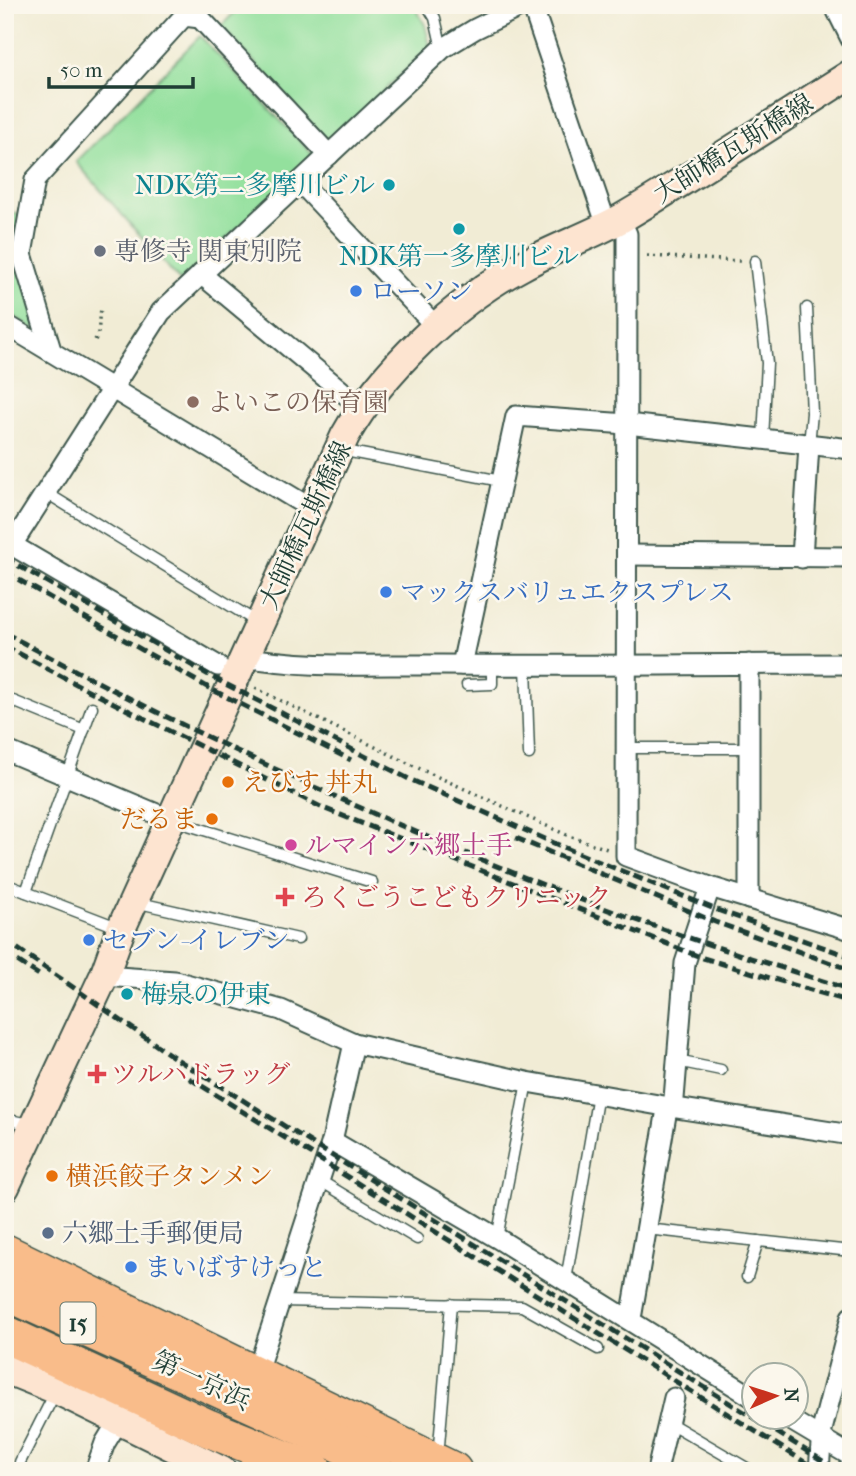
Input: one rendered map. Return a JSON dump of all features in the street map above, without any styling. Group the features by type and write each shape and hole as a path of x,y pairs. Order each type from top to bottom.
{"highway":[{"path":"5,1253 445,1467"},
{"name":"第一京浜","path":"5,1291 398,1471"},
{"name":"第一京浜","path":"5,1334 125,1407 244,1443 314,1471"}],"street":[{"path":"218,666 8,543 45,492 161,312 442,49 524,5"},
{"path":"532,5 614,222 627,234 626,856 710,887 851,930"},
{"path":"834,5 851,39"},
{"path":"51,350 22,254 35,180 181,10 200,18 329,155"},
{"name":"大師橋瓦斯橋線","path":"5,1187 104,976 121,929 260,624 303,545 312,509 339,449 362,408 397,365 478,292 500,278 614,222 851,74"},
{"path":"300,182 437,328"},
{"path":"201,274 362,408"},
{"path":"5,324 312,509"},
{"path":"462,665 516,415 627,424 851,449"},
{"path":"802,558 809,445"},
{"path":"627,555 851,557"},
{"path":"245,657 267,661 311,658 462,665 851,664"},
{"path":"749,664 749,899"},
{"path":"5,750 171,820"},
{"path":"629,1319 666,1115 674,1099 685,963 710,887"},
{"path":"104,976 175,981 281,1010 354,1043 527,1082 851,1135"},
{"path":"252,1371 261,1359 332,1142 354,1043"},
{"path":"332,1142 497,1238 740,1389"},
{"path":"819,1471 821,1440 851,1317"},
{"path":"5,1369 57,1390 125,1407 222,1471"},
{"path":"657,1471 674,1398"},
{"path":"95,1471 105,1443 125,1407"},
{"path":"806,1430 851,1456"}],"lane":[{"path":"427,5 435,18 442,49"},
{"path":"755,261 767,363 763,439"},
{"path":"807,309 812,412 809,445"},
{"path":"339,449 501,481"},
{"path":"45,492 260,624"},
{"path":"467,685 492,684 492,665"},
{"path":"526,665 529,754"},
{"path":"5,718 13,701 84,730"},
{"path":"26,892 92,707"},
{"path":"627,748 749,748"},
{"path":"171,820 372,882"},
{"path":"5,884 121,929"},
{"path":"134,901 299,939"},
{"path":"677,1061 721,1070"},
{"path":"497,1238 527,1082"},
{"path":"566,1280 598,1094"},
{"path":"5,1119 33,1125"},
{"path":"319,1180 417,1239"},
{"path":"646,1229 851,1251"},
{"path":"747,1277 758,1241"},
{"path":"279,1301 522,1306 598,1349"},
{"path":"445,1467 451,1304"},
{"path":"20,1462 57,1390"},
{"path":"668,1422 752,1471"}],"path":[{"path":"5,14 11,5"},
{"path":"627,256 755,261"},
{"path":"95,340 100,331 99,314 102,309"},
{"path":"248,685 416,767 557,831 626,856"}],"green space":[{"path":"242,5 414,5 425,25 430,46 330,144 221,26"},
{"path":"200,36 315,157 180,281 76,162"},
{"path":"15,212 20,215 36,330 5,311 5,228"}],"railway":[{"path":"5,558 214,678 409,779 563,847 717,910 851,957"},
{"path":"5,572 209,688 351,760"},
{"path":"5,633 204,735 477,858 697,941 851,990"},
{"path":"5,646 323,808 703,958 851,1002"},
{"path":"516,838 715,922 851,970"},
{"path":"5,940 175,1058 839,1471"},
{"path":"5,953 39,975"},
{"path":"189,1078 819,1471"}],"place":[{"name":"NDK第二多摩川ビル","path":"389,185"},
{"name":"NDK第一多摩川ビル","path":"459,229"},
{"name":"専修寺 関東別院","path":"100,251"},
{"name":"ローソン","path":"356,291"},
{"name":"よいこの保育園","path":"193,402"},
{"name":"マックスバリュエクスプレス","path":"386,592"},
{"name":"えびす 丼丸","path":"228,782"},
{"name":"だるま","path":"212,819"},
{"name":"ルマイン六郷土手","path":"291,845"},
{"name":"ろくごうこどもクリニック","path":"285,897"},
{"name":"セブン-イレブン","path":"89,940"},
{"name":"梅泉の伊東","path":"127,994"},
{"name":"ツルハドラッグ","path":"97,1074"},
{"name":"横浜餃子タンメン","path":"52,1176"},
{"name":"六郷土手郵便局","path":"48,1233"},
{"name":"まいばすけっと","path":"131,1267"}]}
